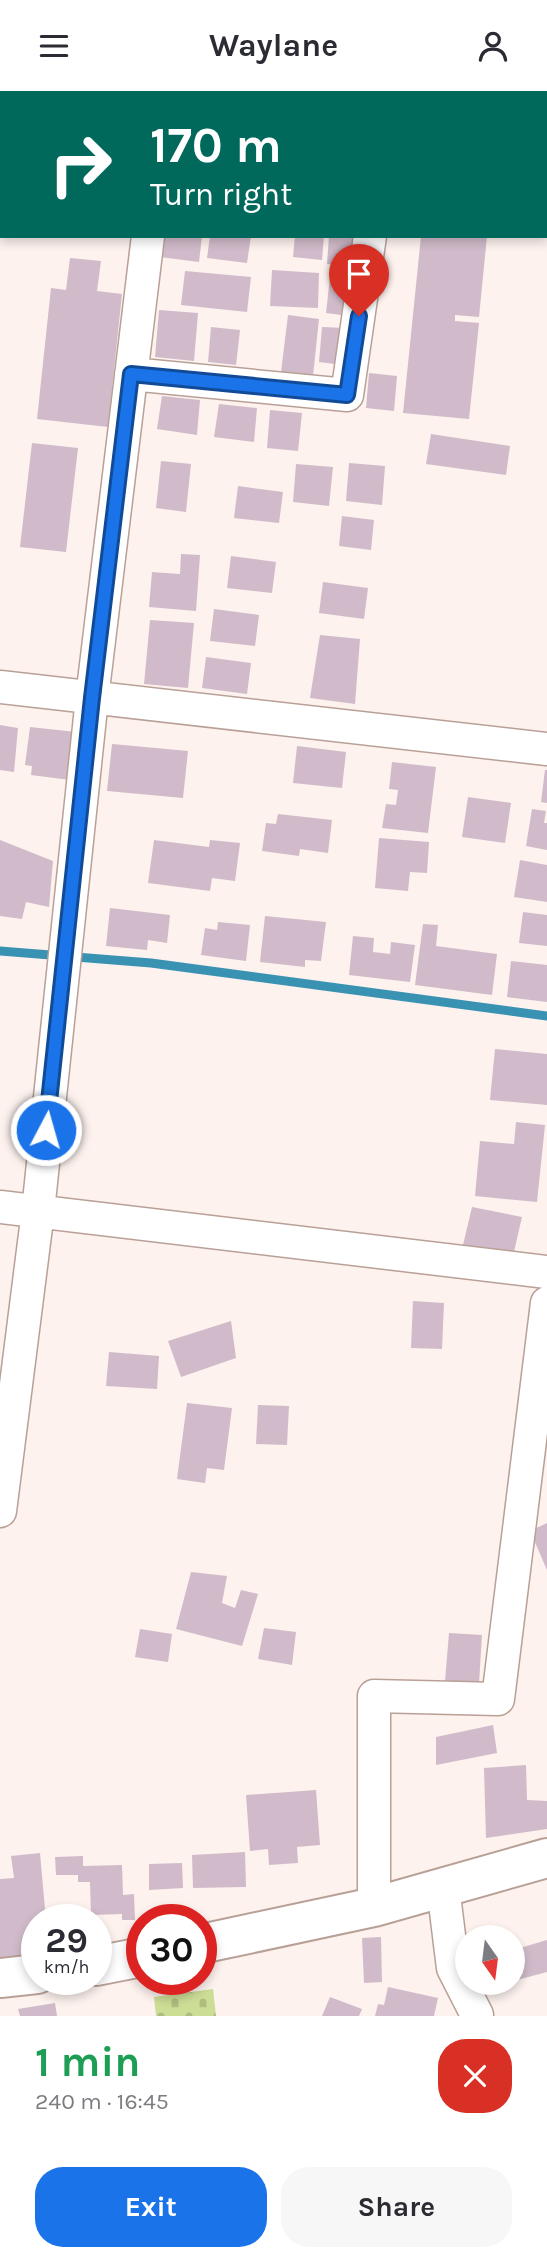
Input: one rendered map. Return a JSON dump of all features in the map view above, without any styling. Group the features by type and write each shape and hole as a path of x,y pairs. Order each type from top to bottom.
{"street":[{"path":"0,1511 2,1475 38,1211 92,698 148,238"},
{"path":"131,374 347,395 370,238"},
{"path":"0,687 547,749"},
{"path":"0,1207 547,1272"},
{"path":"374,1907 374,1696 498,1699 547,1303"},
{"path":"217,1941 374,1907 547,1858"},
{"path":"443,1887 453,1968 477,2015"},
{"path":"0,1978 21,1976"}],"green space":[{"path":"214,1995 216,2016 156,2016 154,1997"}],"building":[{"path":"163,238 202,238 199,262 160,257"},
{"path":"210,238 251,238 247,263 207,258"},
{"path":"295,238 324,238 322,260 293,257"},
{"path":"329,238 358,238 355,267 327,264"},
{"path":"421,238 487,238 479,317 455,315 455,321 479,323 469,419 403,413"},
{"path":"70,258 101,261 97,291 122,294 108,427 37,419 51,288 66,290"},
{"path":"272,270 319,273 318,308 270,306"},
{"path":"185,271 251,277 247,312 181,305"},
{"path":"330,277 353,280 349,316 326,313"},
{"path":"159,310 198,313 194,361 155,357"},
{"path":"288,315 319,319 313,376 281,372"},
{"path":"211,327 240,330 236,365 208,362"},
{"path":"322,327 345,328 342,365 319,362"},
{"path":"369,373 397,376 394,411 366,408"},
{"path":"162,396 200,400 197,435 157,429"},
{"path":"219,404 257,408 254,442 214,437"},
{"path":"270,410 302,413 298,451 267,448"},
{"path":"431,434 510,446 506,475 426,464"},
{"path":"32,443 78,448 66,552 20,547"},
{"path":"161,461 191,464 186,512 156,508"},
{"path":"349,463 385,466 382,505 346,501"},
{"path":"296,464 333,467 329,506 293,502"},
{"path":"238,486 283,492 279,523 234,518"},
{"path":"342,516 374,520 371,550 339,546"},
{"path":"181,554 200,555 196,611 149,607 152,572 180,574"},
{"path":"231,556 276,562 272,593 227,588"},
{"path":"323,582 368,588 364,619 319,613"},
{"path":"214,609 259,615 255,646 210,641"},
{"path":"150,620 194,623 188,688 144,684"},
{"path":"320,635 360,639 355,704 310,698"},
{"path":"206,657 251,663 247,694 202,688"},
{"path":"0,725 18,728 14,772 0,770"},
{"path":"30,727 76,732 70,780 31,775 32,766 25,765"},
{"path":"112,744 188,751 183,798 107,791"},
{"path":"297,746 346,752 342,788 293,783"},
{"path":"392,762 436,767 428,833 382,828 386,804 396,805 398,790 389,789"},
{"path":"547,770 547,803 541,802"},
{"path":"468,797 511,803 505,843 462,837"},
{"path":"532,809 546,811 544,823 547,823 547,850 526,846"},
{"path":"278,814 332,820 328,853 300,849 299,856 262,851 266,823 276,824"},
{"path":"379,838 429,842 427,873 410,872 408,891 375,888"},
{"path":"0,840 53,861 49,907 26,902 22,919 0,916"},
{"path":"154,840 209,847 210,840 240,843 235,881 212,878 210,891 148,883"},
{"path":"520,860 547,865 547,902 514,897"},
{"path":"110,908 170,915 167,943 148,940 147,950 106,946"},
{"path":"523,912 547,915 547,946 519,943"},
{"path":"265,916 326,922 321,961 305,960 305,967 260,962"},
{"path":"218,922 250,925 246,961 201,955 205,928 217,930"},
{"path":"423,924 438,925 436,946 497,954 492,995 415,985"},
{"path":"353,936 374,938 373,952 390,954 391,942 415,945 410,982 349,975"},
{"path":"511,961 547,965 547,1002 507,997"},
{"path":"495,1049 547,1054 547,1105 490,1100"},
{"path":"516,1122 545,1125 537,1202 475,1196 480,1141 514,1144"},
{"path":"472,1207 522,1217 513,1256 463,1245"},
{"path":"413,1301 444,1303 442,1349 411,1348"},
{"path":"231,1321 236,1358 181,1377 168,1341"},
{"path":"109,1352 159,1356 157,1389 106,1386"},
{"path":"187,1403 232,1408 224,1470 207,1468 205,1483 177,1479"},
{"path":"258,1405 289,1406 287,1445 256,1444"},
{"path":"547,1523 547,1570 530,1531"},
{"path":"191,1572 227,1576 222,1603 235,1608 241,1590 258,1594 242,1646 176,1629"},
{"path":"264,1628 296,1632 292,1665 258,1659"},
{"path":"140,1629 172,1634 168,1662 135,1657"},
{"path":"449,1633 482,1635 479,1684 445,1681"},
{"path":"493,1725 497,1753 436,1765 436,1737"},
{"path":"526,1765 527,1800 547,1801 547,1829 486,1838 484,1768"},
{"path":"316,1790 320,1845 297,1847 298,1863 269,1865 268,1849 250,1851 246,1795"},
{"path":"245,1852 246,1887 193,1888 192,1855"},
{"path":"40,1853 45,1904 21,1904 21,1956 0,1958 0,1879 14,1878 11,1856"},
{"path":"83,1856 83,1866 122,1865 123,1895 134,1894 134,1904 126,1904 126,1920 122,1920 122,1914 112,1914 112,1904 91,1904 90,1882 78,1882 78,1875 56,1875 55,1857"},
{"path":"182,1863 183,1888 149,1890 149,1864"},
{"path":"381,1937 382,1982 364,1983 362,1938"},
{"path":"547,1940 547,1972 525,1978 525,1946"},
{"path":"388,1987 438,1998 434,2016 375,2016 378,2004 384,2005"},
{"path":"330,1997 362,2009 359,2016 322,2016"},
{"path":"55,2003 57,2016 20,2016 18,2009"}],"waterway":[{"path":"0,951 151,963 547,1016"}],"route":[{"path":"46,1130 92,698 131,374 347,395 359,316"}]}
